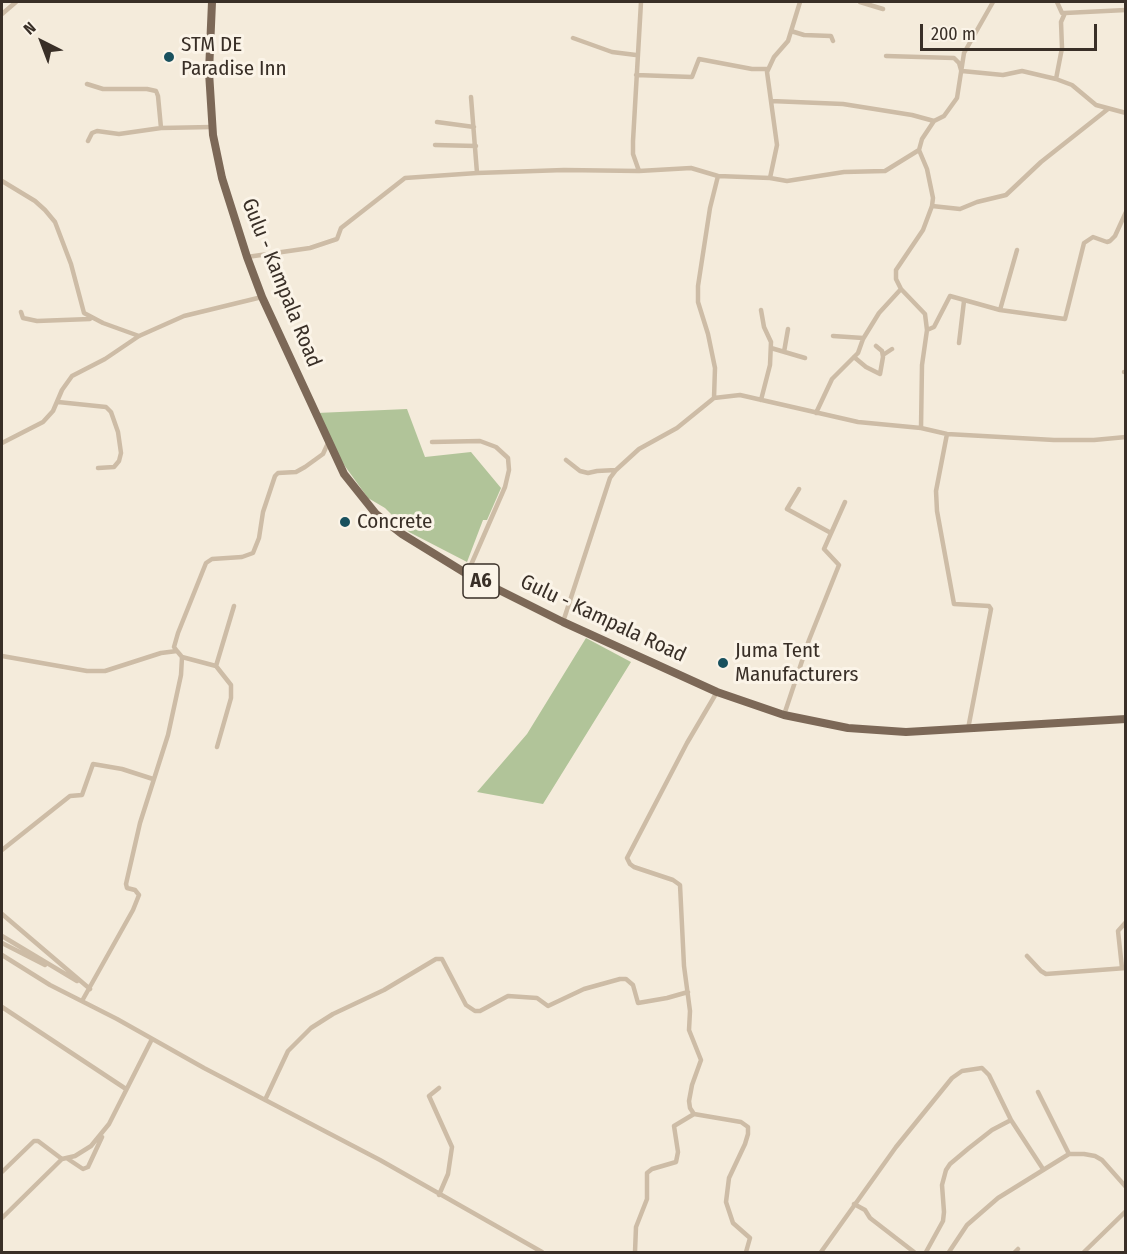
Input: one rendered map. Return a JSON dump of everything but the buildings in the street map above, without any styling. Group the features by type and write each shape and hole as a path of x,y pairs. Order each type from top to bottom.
{"main road":[{"name":"Gulu - Kampala Road","path":"212,2 209,72 212,127 222,178 247,257 262,297 328,443 344,474 376,514 402,534 467,574 563,622 717,692 784,715 848,728 906,732 1125,719"}],"street":[{"path":"2,14 16,2"},
{"path":"639,171 633,154 636,55 641,2"},
{"path":"770,178 777,145 766,79 767,69 788,41 800,2"},
{"path":"860,2 883,9"},
{"path":"921,428 922,365 927,330 925,314 901,289 896,279 896,270 923,230 932,206 933,198 927,170 919,150 922,139 934,121 944,116 957,98 967,44 993,2"},
{"path":"1057,2 1062,13 1125,10"},
{"path":"1056,79 1062,48 1061,22 1065,13"},
{"path":"791,31 804,35 831,36 833,41"},
{"path":"573,39 612,52 636,55"},
{"path":"886,56 954,58 962,70"},
{"path":"636,75 692,77 699,59 752,69 767,69"},
{"path":"962,70 1003,75 1022,71 1056,79 1067,82 1096,105 1125,113"},
{"path":"87,84 103,89 156,91 161,128"},
{"path":"471,97 477,173"},
{"path":"771,101 843,104 912,115 934,121"},
{"path":"932,206 960,209 1006,195 1041,162 1108,109"},
{"path":"437,122 474,127"},
{"path":"88,141 92,133 97,131 119,134 161,128 212,127"},
{"path":"435,145 476,146"},
{"path":"247,257 310,248 338,239 341,228 405,178 477,173 691,168 718,176 787,181 844,172 885,171 919,150"},
{"path":"714,398 715,368 698,302 698,286 710,208 718,176"},
{"path":"2,181 35,201 55,222 71,264 84,313 93,319 139,336"},
{"path":"927,330 934,327 950,296 1000,310 1065,319 1084,243 1093,237 1110,241 1125,212"},
{"path":"1000,310 1017,250"},
{"path":"816,413 832,379 858,353 863,338 879,313 901,289"},
{"path":"2,443 43,422 50,415 62,390 72,376 105,359 139,336 194,314 262,297"},
{"path":"959,343 964,301"},
{"path":"761,310 771,348 770,365 761,400"},
{"path":"21,312 23,318 38,321 93,319"},
{"path":"784,352 788,329"},
{"path":"833,336 863,338"},
{"path":"854,357 866,368 880,374 883,355 876,346"},
{"path":"771,348 805,358"},
{"path":"883,355 892,349"},
{"path":"563,622 610,478 639,450 678,428 714,398 741,395 858,422 921,428 947,434 1054,440 1125,437"},
{"path":"58,402 106,407 111,412 118,432 121,453 114,467 98,468"},
{"path":"947,434 936,491 954,604 956,606 989,606 991,610 968,729"},
{"path":"432,442 480,441 496,447 508,458 509,470 505,487 467,574"},
{"path":"217,747 232,691 228,680 216,666 182,657 174,647 177,633 206,563 212,559 242,557 253,552 259,538 263,512 275,476 278,473 296,472 304,468 323,454 328,443"},
{"path":"566,460 580,471 588,473 616,470"},
{"path":"799,489 787,509 831,533"},
{"path":"784,715 809,640 839,565 824,550 845,502"},
{"path":"216,666 234,606"},
{"path":"2,656 87,671 105,670 153,654 177,651"},
{"path":"82,1001 133,910 139,895 127,888 126,884 135,842 168,735 181,675 182,657"},
{"path":"694,1114 689,1101 701,1060 688,1030 690,1011 684,966 680,885 673,880 634,867 627,858 687,743 717,692"},
{"path":"2,850 70,796 82,795 94,764 153,779"},
{"path":"2,914 90,989"},
{"path":"1027,956 1046,974 1124,968 1118,931 1125,922"},
{"path":"2,936 90,989"},
{"path":"2,943 90,989"},
{"path":"2,955 152,1039 342,1139 542,1252"},
{"path":"265,1100 288,1051 311,1028 327,1017 384,990 436,959 442,959 466,1005 475,1011 480,1011 508,996 537,998 548,1006 584,989 620,979 626,979 633,986 636,1000 641,1003 688,992"},
{"path":"2,1007 126,1089"},
{"path":"2,1172 34,1141 38,1141 83,1169 88,1167 152,1039"},
{"path":"821,1252 854,1204 943,1088 952,1077 962,1071 982,1068 994,1082 1011,1120 1043,1169"},
{"path":"439,1088 429,1096 452,1147 448,1174 439,1195"},
{"path":"1038,1092 1069,1154"},
{"path":"635,1252 636,1227 647,1199 647,1173 652,1169 676,1162 678,1152 674,1126 694,1114 741,1122 748,1127 745,1144 729,1178 726,1202 733,1223 750,1238 746,1252"},
{"path":"926,1252 943,1221 942,1185 946,1170 950,1164 992,1130 1011,1120"},
{"path":"2,1218 65,1159 91,1146 105,1129"},
{"path":"950,1252 967,1226 998,1198 1069,1154 1095,1156 1102,1160 1125,1186"},
{"path":"854,1204 865,1210 870,1218 914,1252"},
{"path":"1084,1252 1125,1210"}],"green space":[{"path":"407,409 425,457 471,452 501,488 487,520 483,520 467,562 409,532 385,508 368,498 342,462 317,413"},
{"path":"586,638 631,662 543,804 477,792 527,734"}],"place":[{"name":"STM DE Paradise Inn","path":"169,57"},
{"name":"Concrete","path":"345,522"},
{"name":"Juma Tent Manufacturers","path":"723,663"}]}
